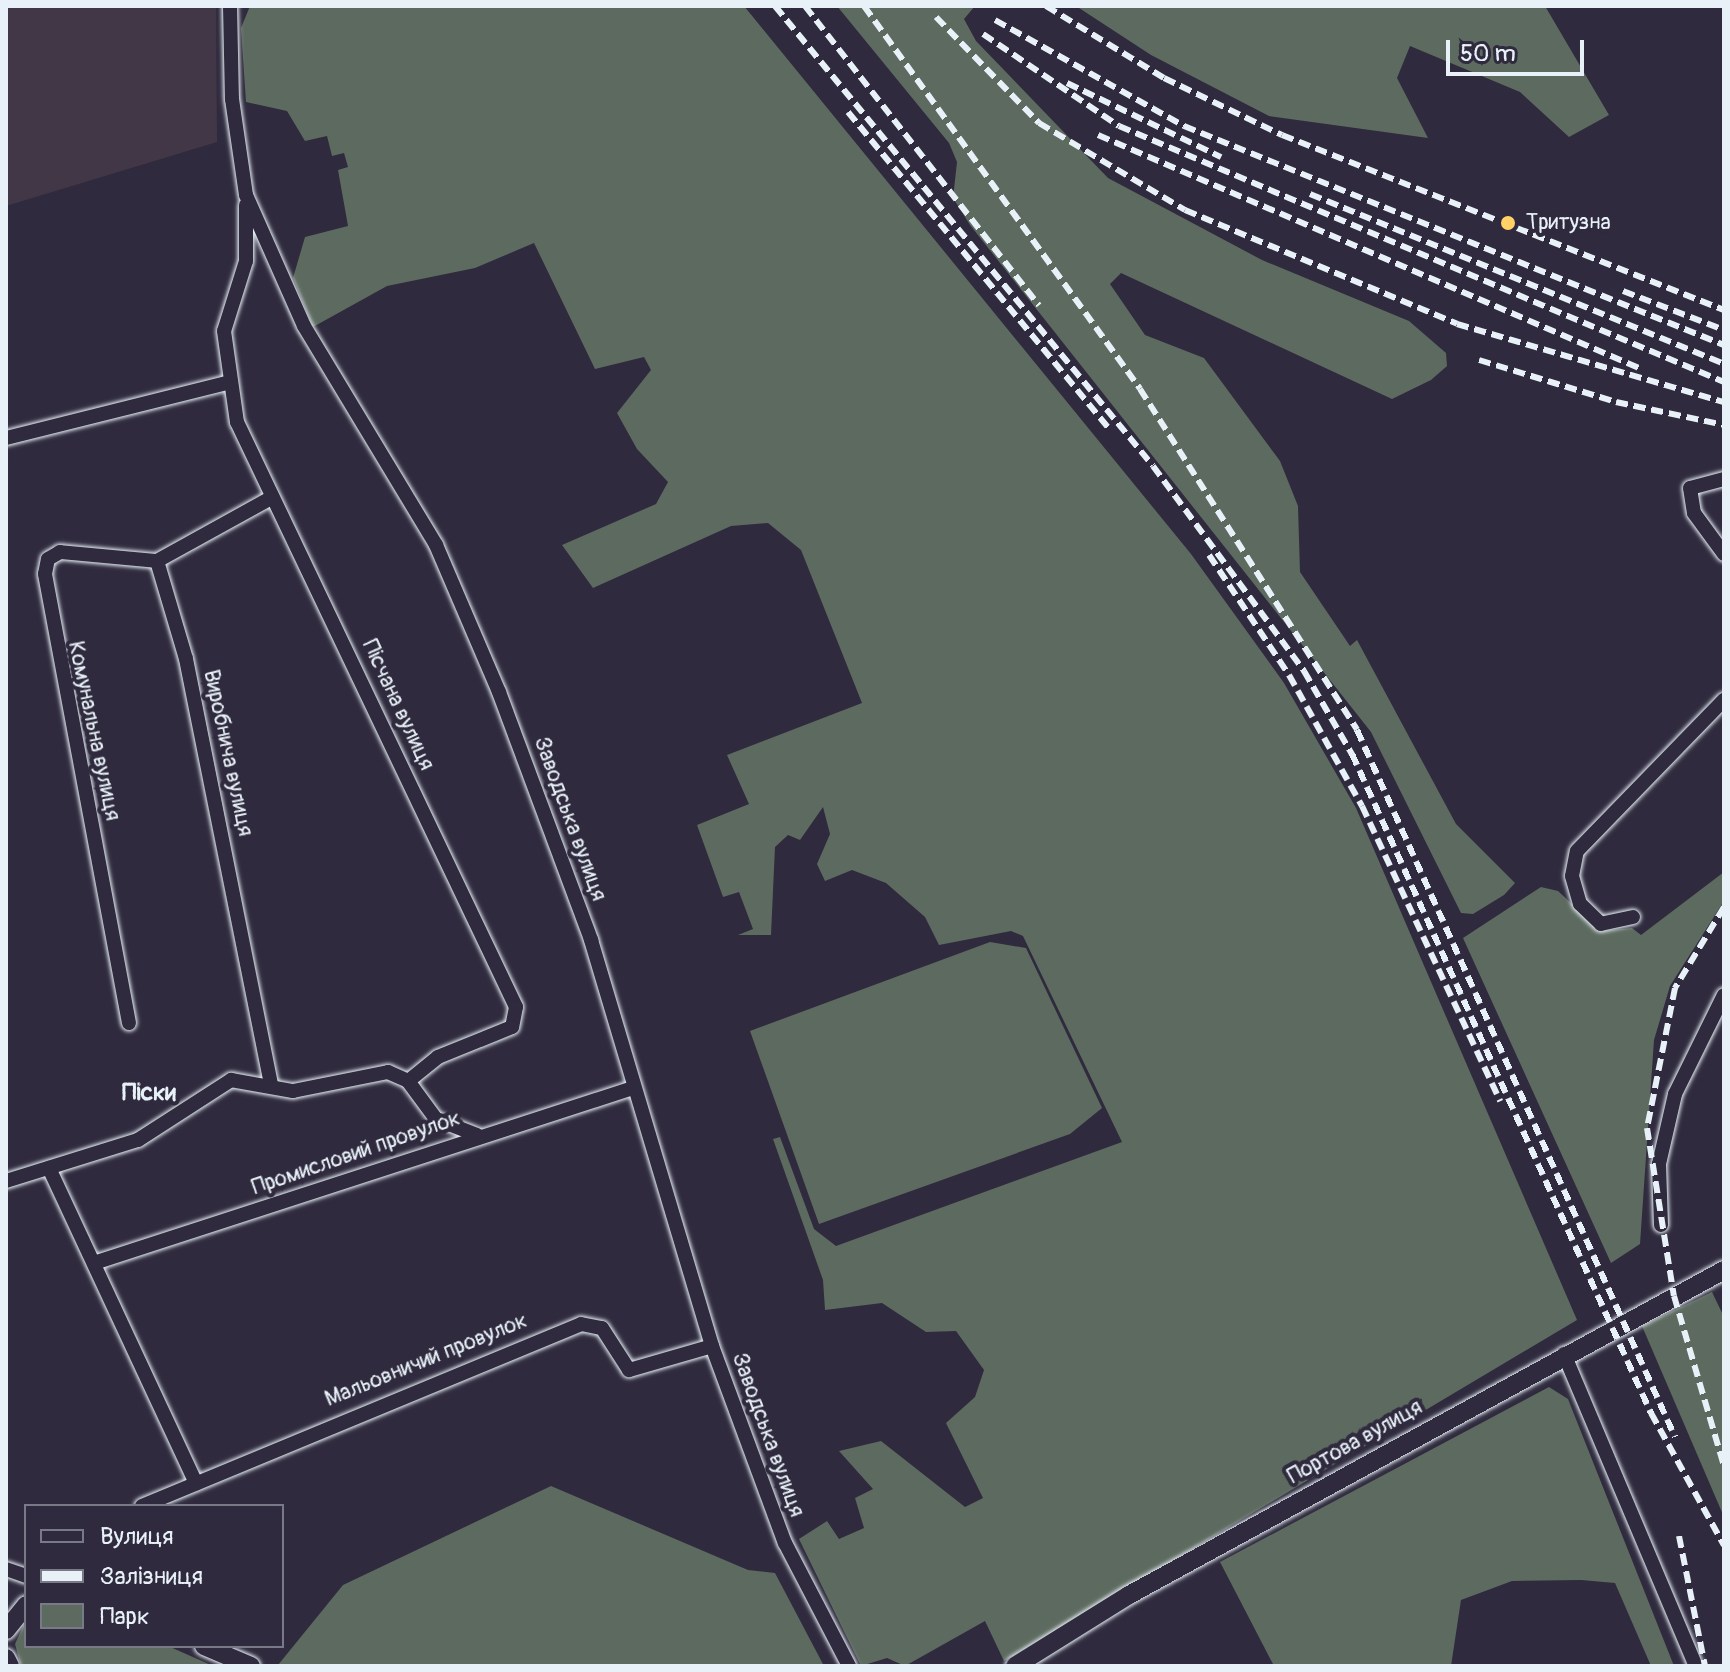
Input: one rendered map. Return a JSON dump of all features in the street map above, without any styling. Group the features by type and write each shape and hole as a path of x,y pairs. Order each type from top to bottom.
{"street":[{"name":"Заводська вулиця","path":"230,6 232,99 246,195 304,326 436,545 537,789 712,1346 785,1543 849,1666"},
{"name":"Пісчана вулиця","path":"246,195 246,261 224,331 226,383 271,498 306,559 459,898 490,940 516,1007 512,1027 438,1057 408,1081"},
{"path":"6,438 226,383"},
{"path":"1724,479 1690,488 1694,513 1724,554"},
{"path":"157,561 271,498"},
{"name":"Комунальна вулиця","path":"129,1023 48,623 45,574 51,554 60,552 157,561"},
{"name":"Виробнича вулиця","path":"157,561 186,659 271,1083"},
{"path":"1633,917 1601,924 1580,904 1572,876 1577,851 1724,700"},
{"path":"1661,1225 1659,1164 1675,1094 1724,995"},
{"path":"6,1181 138,1140 213,1087 271,1083 293,1091 388,1072 408,1081 436,1119 477,1135"},
{"name":"Промисловий провулок","path":"94,1263 477,1135 633,1088"},
{"path":"49,1168 196,1483"},
{"name":"Портова вулиця","path":"1015,1666 1564,1354 1724,1270"},
{"name":"Мальовничий провулок","path":"147,1504 581,1324 602,1328 629,1370 712,1346"},
{"path":"1564,1354 1604,1437 1696,1666"},
{"path":"6,1630 24,1608"},
{"path":"209,1648 251,1666"},
{"path":"6,1658 10,1666"}],"shaded area":[{"path":"6,6 216,6 217,142 6,206"}],"green space":[{"path":"250,6 744,6 1191,554 1284,683 1356,808 1577,1320 1004,1661 985,1621 905,1666 887,1658 861,1666 799,1539 827,1521 839,1539 864,1528 855,1498 873,1489 839,1451 881,1441 965,1507 983,1498 946,1423 975,1397 984,1370 956,1331 926,1332 882,1303 825,1310 823,1280 773,1139 780,1137 814,1229 836,1246 1122,1142 1023,936 1011,931 939,945 925,917 886,883 852,870 825,881 817,864 830,834 823,807 800,840 788,835 775,847 771,935 738,935 753,929 739,892 723,897 697,825 749,804 727,755 862,703 801,550 768,523 731,526 593,588 562,545 656,504 668,482 637,449 617,413 651,370 644,357 595,369 534,243 475,268 387,286 313,327 293,278 305,237 348,226 338,170 348,167 344,153 332,156 327,136 305,141 287,111 246,102 241,28"},
{"path":"837,6 975,6 964,19 976,41 1108,178 1262,260 1409,321 1446,353 1447,366 1431,380 1392,399 1121,273 1110,284 1145,335 1204,358 1280,461 1298,506 1300,572 1350,646 1357,640 1456,824 1515,883 1504,895 1473,914 1461,913 1371,732 970,225 953,198 957,162 949,143"},
{"path":"1076,6 1545,6 1609,115 1569,137 1520,92 1410,46 1397,78 1428,138 1269,116 1151,55"},
{"path":"1724,872 1724,901 1670,986 1654,1040 1640,1244 1611,1263 1463,938 1541,887 1558,891 1601,931 1632,928 1641,935"},
{"path":"990,942 1026,948 1102,1108 1070,1134 819,1224 750,1031"},
{"path":"1712,1292 1724,1317 1724,1517 1642,1326"},
{"path":"1549,1387 1568,1399 1674,1666 1651,1666 1615,1583 1581,1580 1512,1581 1461,1600 1451,1666 1274,1666 1220,1562"},
{"path":"551,1486 748,1570 775,1573 824,1666 278,1665 343,1585"},
{"path":"24,1624 24,1648 172,1648 213,1666 21,1666 15,1644"}],"railway":[{"path":"775,6 1153,466 1304,671 1352,754 1651,1413 1724,1545"},
{"path":"805,6 1039,306"},
{"path":"864,6 1140,389 1357,730 1675,1437"},
{"path":"1046,6 1164,78 1282,135 1724,310"},
{"path":"936,17 1039,123 1185,210 1457,324 1724,402"},
{"path":"995,20 1184,126 1724,345"},
{"path":"983,34 1119,126 1724,382"},
{"path":"1067,83 1221,157"},
{"path":"848,112 1110,430"},
{"path":"1098,135 1639,368"},
{"path":"1310,194 1724,364"},
{"path":"1623,291 1724,330"},
{"path":"1479,360 1616,402 1724,425"},
{"path":"1209,555 1289,675 1362,806 1500,1101"},
{"path":"1724,907 1675,988 1647,1128 1674,1296 1724,1466"},
{"path":"1679,1536 1705,1666"}],"place":[{"name":"Тритузна","path":"1508,223"}],"district":[{"name":"Піски","path":"149,1093"}]}
